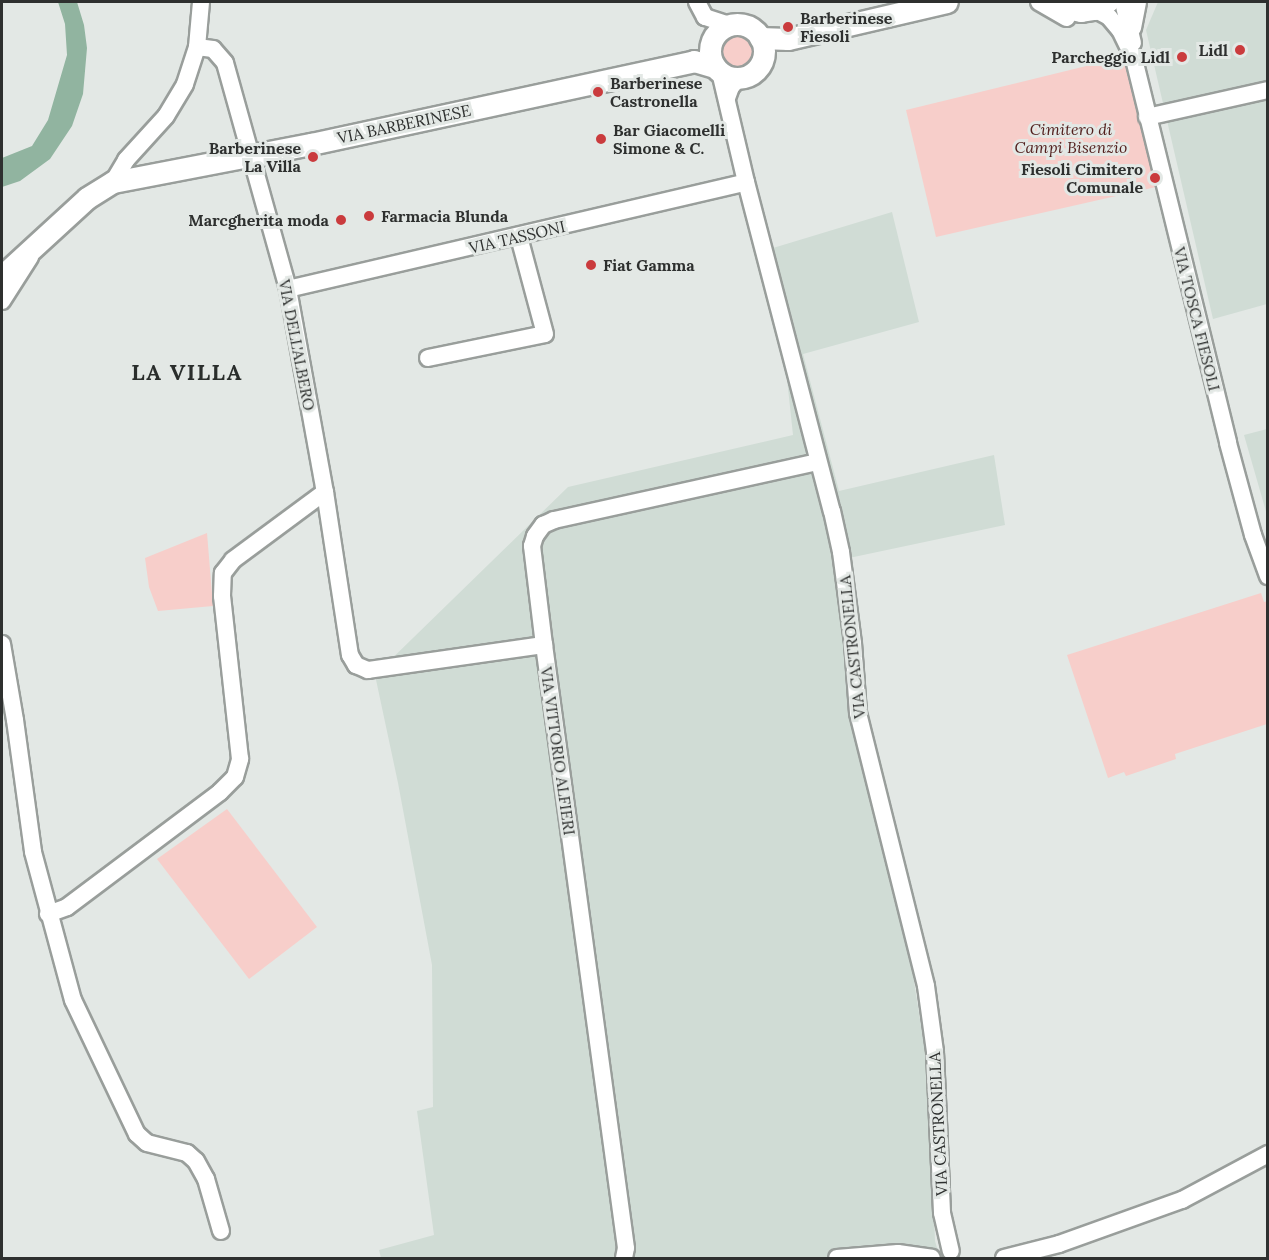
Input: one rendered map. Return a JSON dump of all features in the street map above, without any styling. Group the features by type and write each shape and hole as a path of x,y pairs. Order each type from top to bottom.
{"main road":[{"name":"VIA BARBERINESE","path":"2,276 87,198 114,182 252,156 694,61 756,70 762,46 947,2"},
{"path":"1058,2 1076,10 1100,5"},
{"path":"730,25 748,27 762,46"},
{"name":"VIA BARBERINESE","path":"721,66 716,34 730,25"}],"street":[{"path":"114,182 126,160 153,132 175,102 188,77 197,47 201,2"},
{"path":"697,2 705,17 730,25"},
{"path":"1039,2 1068,18 1098,20 1126,32"},
{"name":"VIA TOSCA FIESOLI","path":"1123,2 1126,32 1228,443 1263,553 1268,576"},
{"name":"VIA TOSCA FIESOLI","path":"1126,32 1138,2"},
{"path":"1100,5 1109,17 1126,32"},
{"name":"VIA DELL'ALBERO","path":"197,47 213,50 223,58 288,290 325,492 350,655 356,665 368,670 544,645"},
{"name":"VIA CASTRONELLA","path":"721,66 746,182 841,552 853,643 858,713 926,986 935,1052 944,1253"},
{"path":"1147,117 1268,90"},
{"name":"VIA TASSONI","path":"288,290 746,182"},
{"path":"428,358 545,334 519,237"},
{"path":"2,301 39,242"},
{"name":"VIA VITTORIO ALFIERI","path":"624,1258 626,1248 532,546 535,536 543,525 554,520 819,462"},
{"path":"48,914 67,908 220,792 236,777 240,759 222,596 223,573 233,560 325,492"},
{"path":"2,645 15,720 29,831 48,914 73,1000 129,1120 147,1143 187,1154 196,1161 206,1179 221,1231"},
{"path":"1004,1258 1070,1240 1182,1200 1268,1154"},
{"path":"837,1258 898,1253 915,1258 944,1253"}],"shaded area":[{"path":"58,2 77,2 84,25 87,48 83,94 72,126 50,159 20,181 2,187 2,158 32,146 48,120 67,55 65,24"},
{"path":"1158,2 1267,2 1267,304 1213,319 1146,30"},
{"path":"892,212 919,322 803,354 839,491 994,455 1005,525 849,558 869,727 920,933 913,975 929,1077 935,1241 940,1258 381,1258 379,1250 434,1235 417,1111 433,1107 432,965 375,675 568,487 793,435 773,248"},
{"path":"1268,429 1267,515 1244,435"}],"green space":[{"path":"737,34 749,39 754,51 749,63 737,68 725,63 720,51 725,39"},
{"name":"Cimitero di Campi Bisenzio","path":"1123,57 1156,187 936,237 906,110"},
{"path":"207,533 213,606 158,611 149,587 145,558"},
{"path":"1261,593 1264,602 1268,601 1267,724 1175,754 1176,759 1126,776 1124,772 1108,778 1067,655"},
{"path":"227,809 317,927 249,979 157,859"}],"place":[{"name":"Barberinese Fiesoli","path":"788,27"},
{"name":"Lidl","path":"1240,50"},
{"name":"Parcheggio Lidl","path":"1182,57"},
{"name":"Barberinese Castronella","path":"598,92"},
{"name":"Bar Giacomelli Simone & C.","path":"601,139"},
{"name":"Barberinese La Villa","path":"313,157"},
{"name":"Fiesoli Cimitero Comunale","path":"1155,178"},
{"name":"Farmacia Blunda","path":"369,216"},
{"name":"Marcgherita moda","path":"341,220"},
{"name":"Fiat Gamma","path":"591,265"}],"district":[{"name":"LA VILLA","path":"187,373"}]}
